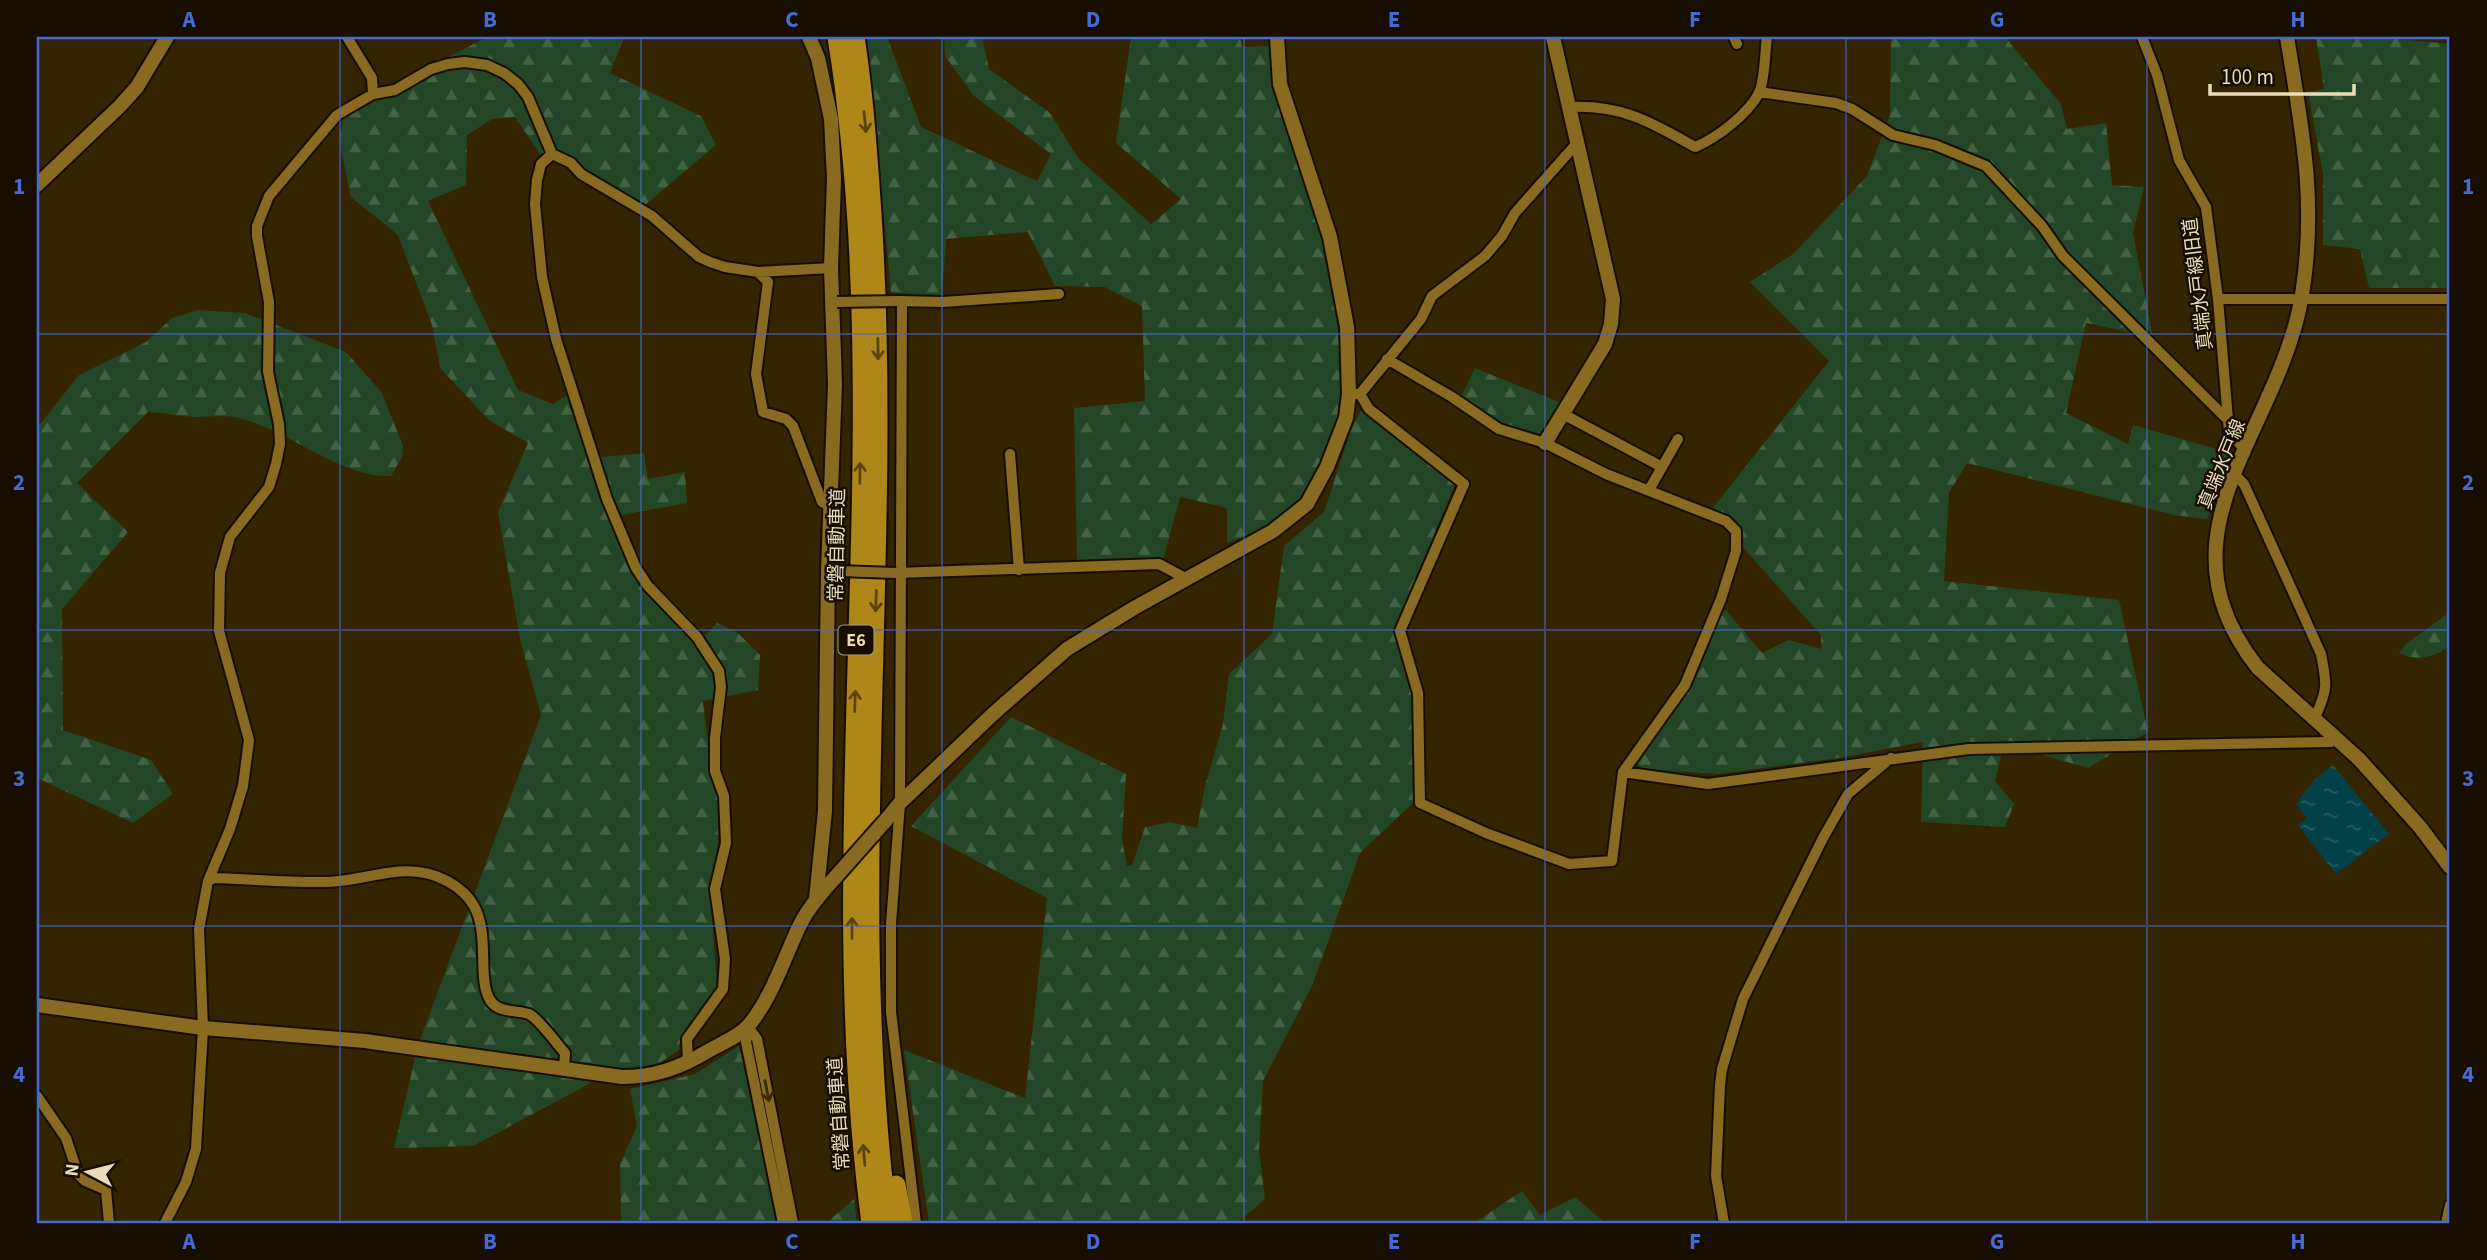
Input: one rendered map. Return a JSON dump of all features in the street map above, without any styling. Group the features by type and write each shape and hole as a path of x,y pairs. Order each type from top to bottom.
{"highway":[{"name":"常磐自動車道","path":"847,46 869,164 877,285 878,521 870,873 875,1090 888,1223"},
{"name":"常磐自動車道","path":"847,46 860,289 861,425 852,929 858,1092 871,1223"},
{"path":"872,1025 903,1223"}],"street":[{"path":"37,185 137,87 167,37"},
{"path":"347,37 372,78 373,94"},
{"path":"809,37 818,58 831,119 834,178 831,268 835,384 831,506 833,571 825,811 816,900"},
{"path":"783,1223 746,1042 748,1027 781,970 799,928 816,900 900,803 993,714 1068,649 1273,531 1307,504 1332,455 1354,394 1347,327 1330,237 1280,84 1277,37"},
{"path":"1545,443 1605,344 1611,324 1613,299 1553,37"},
{"path":"1570,107 1597,106 1646,119 1695,147 1708,142 1734,122 1759,92 1767,37"},
{"name":"真端水戸線旧道","path":"2142,37 2157,75 2179,160 2206,207 2218,299 2228,420 2231,436 2245,450"},
{"name":"真端水戸線","path":"2287,37 2309,184 2308,243 2301,300 2279,374 2234,474 2218,519 2214,551 2216,578 2225,612 2236,637 2258,668 2359,758 2420,827 2450,867"},
{"path":"165,1223 186,1182 196,1149 203,1028 199,929 208,881 230,829 243,786 249,740 219,631 220,573 230,537 269,486 280,444 279,424 268,372 269,302 257,236 257,226 269,196 337,115 373,94 395,90 423,74 449,64 465,62 487,65 504,72 528,97 552,154 571,163 581,174 652,216 699,257 725,267 758,272 831,268"},
{"path":"1759,92 1836,103 1852,109 1893,135 1935,145 1986,166 2042,226 2063,256 2228,420"},
{"path":"1354,394 1421,319 1432,296 1485,256 1502,236 1515,212 1578,142"},
{"path":"552,154 541,164 536,192 542,277 556,339 599,474 636,568 648,586 697,636 719,671 721,687 715,738 715,771 724,796 726,843 715,889 725,959 723,989 687,1039 688,1063"},
{"path":"758,272 768,282 755,374 763,412 786,419 793,426 822,502 831,506"},
{"path":"834,302 943,302 1059,294"},
{"path":"2218,299 2450,299"},
{"path":"900,301 900,803 891,923 891,1012 916,1223"},
{"path":"1354,394 1368,409 1464,484 1400,631 1418,693 1420,803 1486,833 1569,864 1612,861 1623,772 1685,685 1721,599 1736,551 1736,531 1726,522 1606,474 1545,443 1499,429 1452,397 1387,359"},
{"path":"1563,414 1662,467"},
{"path":"1649,490 1678,439"},
{"path":"1010,454 1019,570"},
{"path":"2234,474 2244,484 2321,654 2326,681 2325,696 2315,717"},
{"path":"833,571 899,573 1158,564 1186,579"},
{"path":"1623,772 1708,784 1969,749 2331,742"},
{"path":"1724,1223 1716,1176 1720,1085 1722,1069 1743,999 1823,838 1848,794 1891,758"},
{"path":"208,881 214,878 327,882 386,871 409,870 435,875 463,891 476,909 482,924 485,981 492,1003 531,1015 565,1053 564,1068"},
{"path":"37,1004 203,1028 366,1041 622,1077 662,1073 688,1063 748,1027"},
{"path":"748,1027 757,1039 793,1223"},
{"path":"37,1096 66,1138 78,1174 85,1181 106,1190 108,1223"},
{"path":"2446,1223 2450,1205"}],"green space":[{"path":"487,37 624,37 610,73 701,116 716,145 644,206 584,172 572,160 542,157 515,117 492,119 467,135 466,185 428,201 518,390 553,404 569,394 584,443 602,457 644,453 648,479 685,472 687,503 611,517 620,546 632,571 698,643 717,623 738,633 760,655 758,690 703,701 711,769 718,797 718,847 710,889 717,986 680,1039 679,1050 655,1066 615,1070 473,1146 394,1148 418,1045 541,715 520,639 498,512 528,443 490,421 440,368 432,325 398,235 351,197 339,140 345,111"},
{"path":"867,37 887,37 921,127 1037,181 1051,154 974,96 945,56 944,37 982,37 989,69 1050,113 1078,158 1151,224 1181,199 1116,143 1131,37 1240,37 1242,47 1269,46 1276,88 1324,238 1342,328 1343,394 1340,419 1321,465 1301,500 1267,527 1227,543 1227,508 1180,497 1162,564 1111,566 1077,561 1074,408 1145,401 1142,306 1105,287 1055,286 1028,232 946,239 942,297 891,292"},
{"path":"1891,37 2005,37 2061,104 2067,129 2106,123 2112,185 2144,187 2133,233 2153,337 2086,323 2066,413 2128,444 2133,425 2230,453 2207,519 2174,515 1967,463 1949,493 1944,581 2119,600 2148,732 2088,768 2004,744 1995,781 2014,804 2005,827 1921,822 1923,742 1839,758 1718,774 1642,769 1636,761 1689,687 1724,608 1762,653 1789,640 1821,649 1821,635 1741,545 1741,527 1712,509 1829,361 1750,282 1793,254 1867,176 1890,115"},
{"path":"2316,37 2376,37 2450,44 2450,288 2369,288 2360,249 2323,245 2323,174 2308,92 2324,89"},
{"path":"198,310 245,313 346,352 382,393 403,446 402,457 391,476 372,474 352,469 274,431 234,417 196,417 148,412 77,483 128,532 62,609 63,730 151,760 173,794 133,823 37,778 37,428 79,375 146,342 172,318"},
{"path":"1475,368 1561,403 1540,434 1500,425 1460,398"},
{"path":"1361,411 1455,484 1395,629 1412,697 1414,802 1360,853 1312,986 1263,1081 1259,1150 1265,1199 1237,1223 929,1223 904,1050 1025,1098 1047,898 911,826 1011,717 1126,774 1122,839 1127,866 1132,865 1145,827 1170,822 1197,828 1205,786 1223,724 1229,674 1272,634 1284,546 1324,512 1353,424"},
{"path":"2450,612 2450,646 2426,657 2399,653 2406,644"},
{"path":"739,1046 779,1223 621,1223 620,1164 637,1126 630,1089 695,1074"},
{"path":"1522,1191 1540,1215 1575,1197 1605,1223 1474,1223"},
{"path":"854,1199 857,1223 830,1223 832,1218"}],"water":[{"path":"2333,765 2389,834 2336,874 2298,825 2307,818 2296,804 2316,778"}]}
